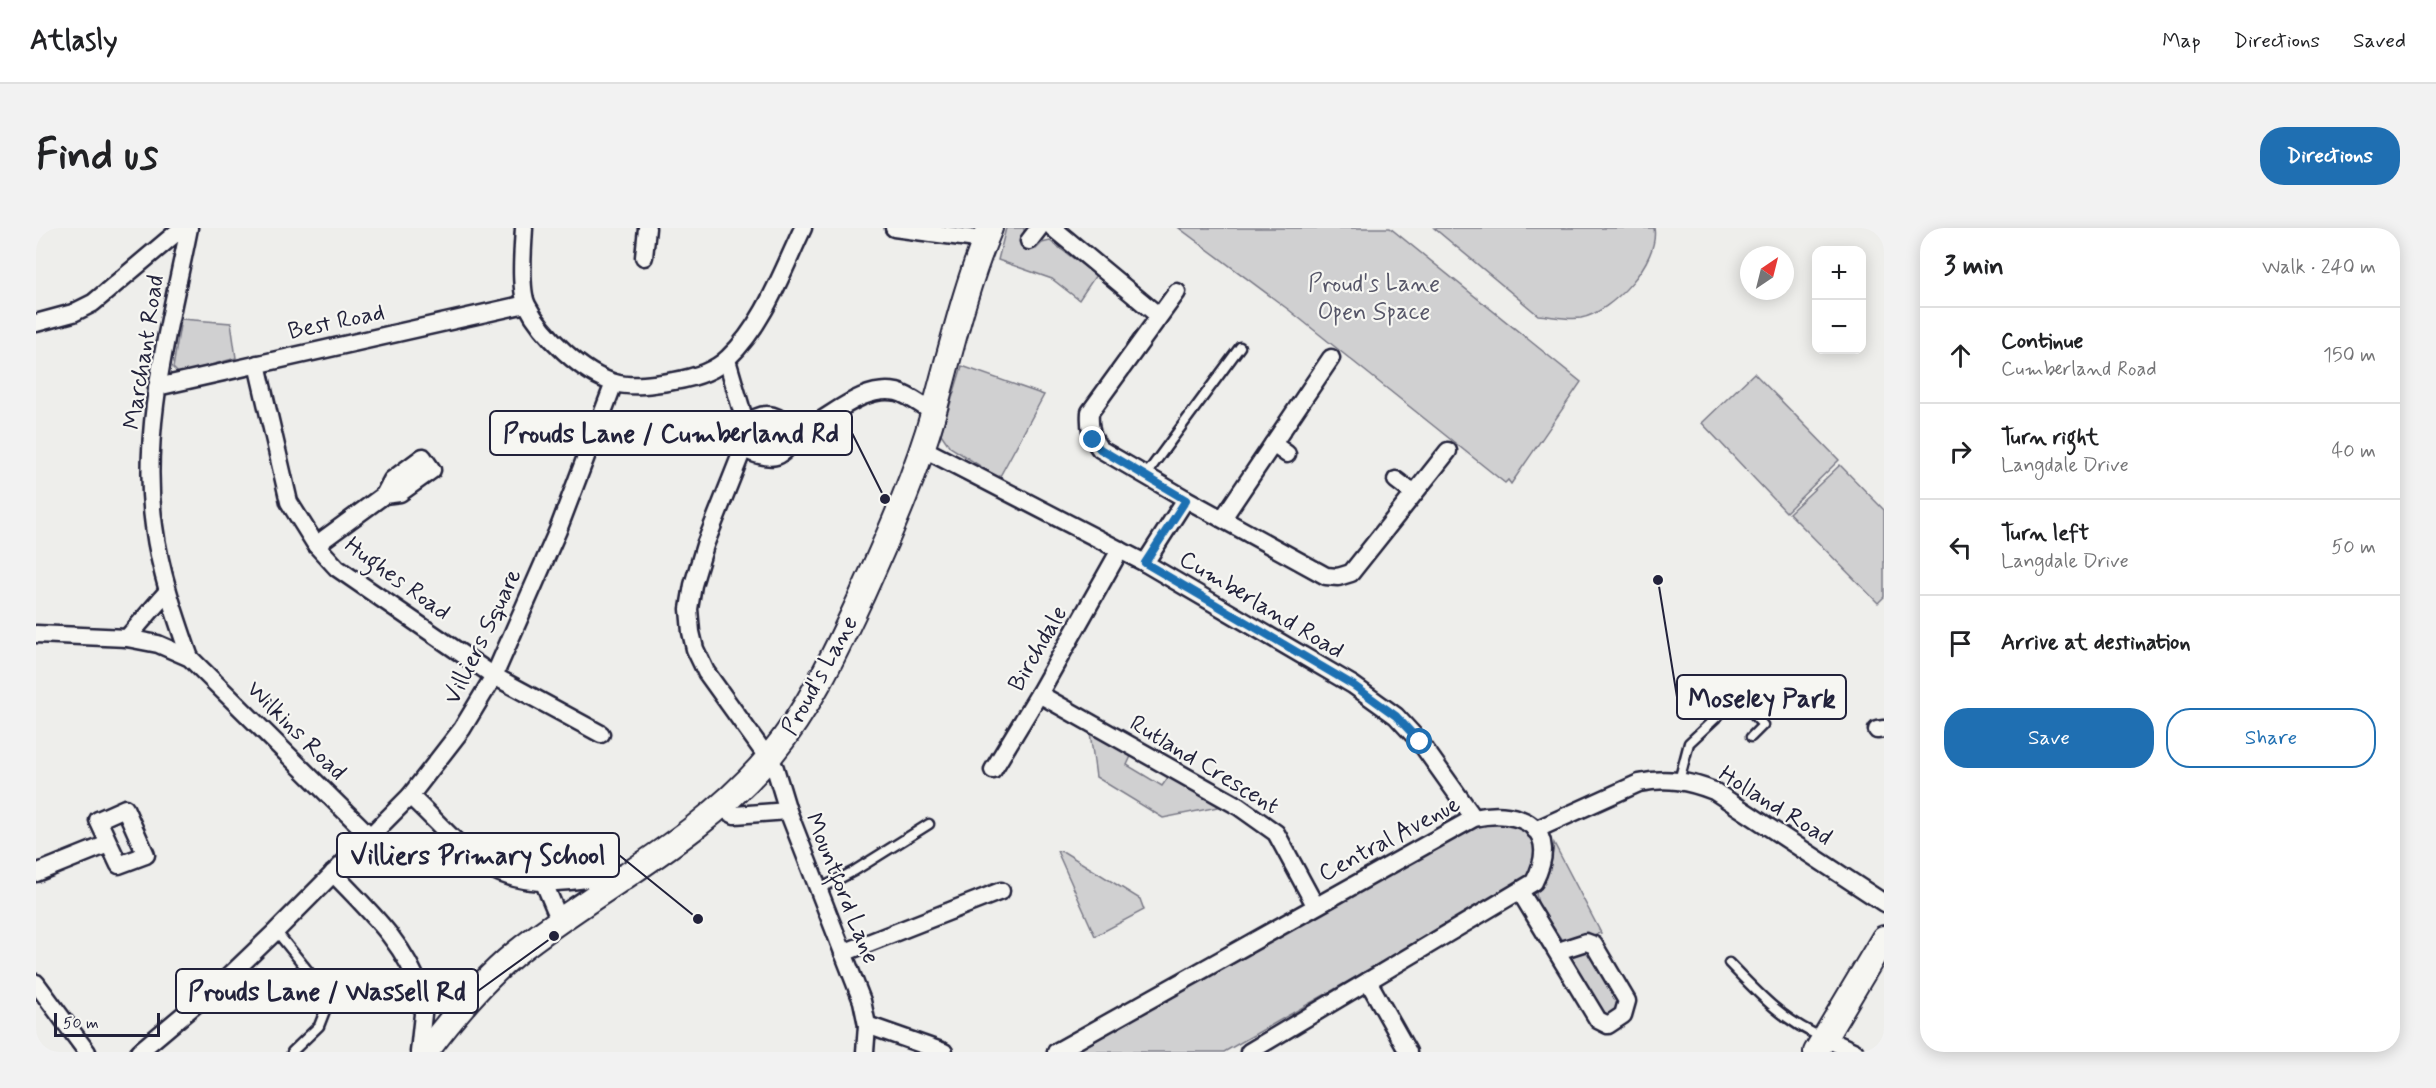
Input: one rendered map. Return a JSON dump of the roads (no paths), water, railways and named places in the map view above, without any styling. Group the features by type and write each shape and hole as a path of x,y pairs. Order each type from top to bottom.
{"street":[{"path":"36,323 74,313 93,303 182,228"},
{"name":"Marchant Road","path":"189,228 157,387 151,470 153,525 167,592 190,658"},
{"path":"524,228 526,304 556,343 572,358 614,382 654,384 687,378 727,360 763,312 803,228"},
{"path":"644,257 647,228"},
{"path":"894,228 987,234"},
{"path":"1053,228 1159,316"},
{"name":"Proud's Lane","path":"426,1052 462,1009 514,954 676,842 719,807 769,758 796,723 822,679 902,505 933,412 967,290 987,234"},
{"path":"1177,292 1090,412 1089,426 1093,440 1100,449 1145,476 1326,576 1338,577 1352,573 1448,451"},
{"name":"Best Road","path":"157,387 526,304"},
{"path":"1223,518 1331,358"},
{"path":"727,360 746,425 743,449 705,545 689,609 695,649 706,672 776,768 788,811"},
{"name":"Hughes Road","path":"257,364 289,502 316,545 337,568 494,676 602,734"},
{"name":"Villiers Square","path":"139,1052 227,978 276,932 410,796 462,729 494,676 558,530 614,382"},
{"path":"743,449 761,457 778,456 791,445 796,434 810,429 869,393 881,390 899,393 933,412"},
{"path":"746,425 759,415 770,414 787,423 796,434"},
{"path":"1273,444 1287,454"},
{"name":"Cumberland Road","path":"922,448 1145,563 1353,685 1396,716 1433,759 1474,818"},
{"path":"1396,480 1413,493"},
{"path":"316,545 384,495"},
{"path":"1145,563 1186,500"},
{"name":"Birchdale","path":"993,770 1039,694 1120,550"},
{"path":"127,638 167,592"},
{"path":"36,634 127,638 158,644 190,658"},
{"name":"Wilkins Road","path":"190,658 370,836"},
{"name":"Rutland Crescent","path":"1039,694 1238,806 1269,827 1276,833 1315,905"},
{"name":"Holland Road","path":"1535,830 1639,783 1655,779 1680,781 1714,790 1884,903"},
{"path":"410,796 484,864 513,877 544,883 632,872"},
{"name":"Mountford Lane","path":"719,807 735,815 788,811 861,1000 867,1025 865,1052"},
{"name":"Central Avenue","path":"1056,1052 1474,818 1494,813 1512,815 1526,820 1535,830"},
{"path":"1249,1052 1521,892 1534,882 1544,856 1535,830"},
{"path":"36,873 108,844"},
{"path":"333,873 391,934 415,972 421,991 423,1014 419,1052"},
{"path":"544,883 560,921"},
{"path":"843,953 1001,891"},
{"path":"1521,892 1598,1020 1608,1025 1623,1015 1627,1001 1594,945 1586,942 1558,951"},
{"path":"1855,1052 1821,1045 1884,938"},
{"path":"1368,981 1408,1052"},
{"path":"36,983 87,1052"},
{"path":"421,991 462,1009"},
{"path":"867,1025 944,1052"}],"lane":[{"path":"1145,476 1240,348"},
{"path":"1680,781 1689,743 1737,698 1763,725 1750,737"},
{"path":"818,890 854,871 929,824"},
{"path":"276,932 330,998 319,1026 292,1052"},
{"path":"1729,963 1762,998 1806,1030 1821,1045"}],"place":[{"name":"Prouds Lane / Cumberland Rd","path":"885,499"},
{"name":"Moseley Park","path":"1658,580"},
{"name":"Villiers Primary School","path":"698,919"},
{"name":"Prouds Lane / Wassell Rd","path":"554,936"}],"park label":[{"name":"Proud's Lane Open Space","path":"1374,297"}]}
